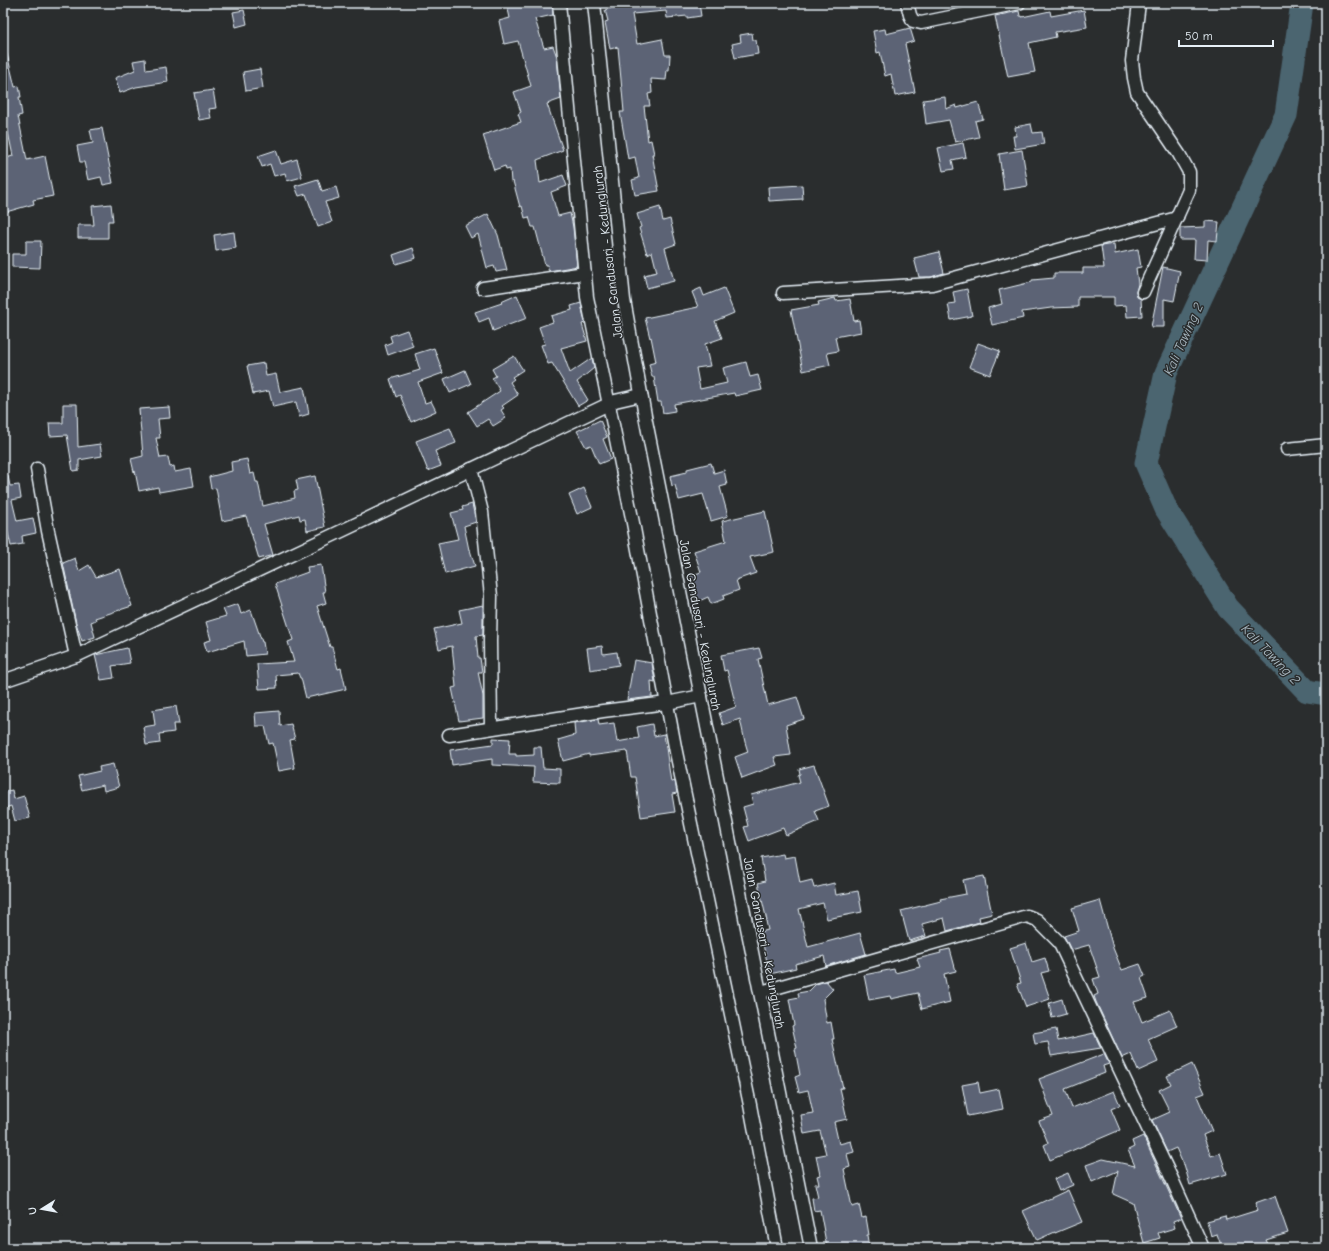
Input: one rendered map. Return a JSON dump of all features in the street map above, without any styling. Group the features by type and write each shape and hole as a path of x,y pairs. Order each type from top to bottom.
{"street":[{"path":"559,3 587,296 612,402 669,703 676,752 750,1105 777,1248"},
{"name":"Jalan Gandusari - Kedunglurah","path":"594,3 624,300 641,395 811,1248"},
{"path":"907,3 913,21 921,23 1019,3"},
{"path":"1138,3 1132,61 1134,78 1138,92 1179,154 1189,172 1189,190 1144,292"},
{"path":"783,293 932,284 1177,218"},
{"path":"483,288 585,273"},
{"path":"3,681 76,656 612,402 641,395"},
{"path":"1287,449 1326,445"},
{"path":"37,469 48,531 76,656"},
{"path":"472,469 482,512 490,596 491,728"},
{"path":"450,735 669,703 701,696"},
{"path":"761,992 1027,916 1037,920 1059,942 1171,1177 1203,1248"}],"building":[{"path":"515,3 552,3 553,15 535,19 544,48 553,46 557,57 561,99 547,104 563,150 537,160 540,183 563,175 567,186 551,192 558,216 570,213 577,266 549,271 547,265 545,265 535,227 532,227 529,217 525,218 522,206 520,207 513,181 511,182 510,169 506,170 505,166 494,170 483,135 521,122 518,114 521,112 514,92 531,86 518,41 504,44 499,21 510,18 507,5"},
{"path":"610,3 699,3 701,16 667,18 666,11 632,14 637,44 662,39 665,55 670,55 669,70 667,70 666,80 651,79 652,93 648,94 650,106 644,106 648,141 651,140 659,191 635,195 632,180 639,178 635,157 628,159 620,112 624,112 618,47 610,49 605,22 608,21 605,10 611,8"},
{"path":"244,10 247,24 236,27 233,12"},
{"path":"1084,10 1087,27 1055,32 1056,37 1029,43 1035,72 1008,77 995,16 1019,11 1020,16 1022,17 1050,11 1051,16"},
{"path":"910,28 914,41 905,44 915,92 895,96 891,74 885,76 880,52 877,53 873,31 885,29 886,34"},
{"path":"752,33 753,40 756,40 758,54 735,58 732,44 741,42 740,35"},
{"path":"3,54 7,54 15,87 19,86 22,115 18,116 27,160 45,156 53,196 33,200 34,204 6,212 3,200 3,159 13,156 5,118 3,118"},
{"path":"145,59 146,70 166,67 168,82 136,87 120,93 115,78 135,70 133,61"},
{"path":"260,69 263,88 246,91 243,72"},
{"path":"213,90 216,108 209,109 211,118 199,120 194,93"},
{"path":"945,97 946,109 956,105 957,108 978,102 983,119 975,121 979,137 955,142 949,120 926,124 923,100"},
{"path":"1031,124 1033,133 1042,132 1044,144 1015,149 1013,136 1016,136 1015,127"},
{"path":"102,128 113,183 103,185 101,177 88,180 84,162 80,162 77,146 93,143 90,130"},
{"path":"963,143 966,157 952,160 954,169 943,171 938,148"},
{"path":"276,150 281,164 297,159 302,177 287,181 285,173 274,176 270,164 262,167 258,156"},
{"path":"1022,150 1028,186 1004,190 999,154"},
{"path":"318,179 322,191 336,187 339,198 325,202 332,222 318,227 306,194 299,196 295,186"},
{"path":"802,185 803,199 769,201 768,187"},
{"path":"111,204 113,221 108,221 108,238 78,238 78,225 94,225 92,206"},
{"path":"660,207 663,221 670,219 676,244 665,248 674,281 647,288 644,275 657,272 652,252 647,254 639,228 641,227 637,214"},
{"path":"488,214 498,235 507,270 496,272 494,266 487,268 478,234 471,238 465,226"},
{"path":"1205,221 1219,222 1217,241 1208,240 1207,260 1194,259 1195,240 1180,240 1180,228 1205,227"},
{"path":"234,232 236,248 216,251 214,235"},
{"path":"26,241 41,241 40,268 12,267 12,254 26,254"},
{"path":"1114,244 1115,254 1138,249 1141,267 1136,268 1138,284 1136,292 1137,297 1141,299 1142,316 1127,317 1126,305 1114,306 1114,297 1078,297 1078,307 1051,308 1022,312 1023,318 992,325 988,308 1002,304 999,290 1032,282 1032,280 1054,278 1054,273 1083,273 1083,268 1104,268 1101,246"},
{"path":"413,248 416,258 396,264 393,255"},
{"path":"939,252 944,273 931,277 919,277 914,258"},
{"path":"1163,267 1180,271 1174,301 1164,299 1164,327 1151,327"},
{"path":"701,288 704,296 724,288 734,313 715,321 722,338 705,344 710,366 696,368 700,389 727,383 723,368 746,362 750,377 758,375 762,390 735,396 734,393 674,404 675,411 663,413 661,402 658,402 654,377 652,377 649,364 656,362 651,337 650,338 645,318 698,307 692,292"},
{"path":"967,289 972,316 951,320 948,304 955,303 953,292"},
{"path":"517,295 527,318 493,331 489,318 479,322 475,312 502,303 501,302"},
{"path":"835,298 836,301 850,299 854,321 859,320 861,332 835,337 838,351 827,353 830,365 803,371 791,310 819,305 818,302"},
{"path":"581,303 585,323 582,324 587,341 561,348 570,373 592,358 594,368 577,382 588,400 578,406 552,363 548,364 541,345 545,344 539,327 553,322 551,316 572,310 571,306"},
{"path":"407,330 413,346 388,355 385,345 392,342 390,336"},
{"path":"978,343 1000,351 990,375 969,367"},
{"path":"434,348 443,373 418,382 425,403 431,401 436,411 411,422 400,395 396,397 390,379 420,370 415,354"},
{"path":"514,356 523,370 512,377 514,379 510,382 518,395 502,406 504,408 501,410 506,418 493,426 488,419 477,426 468,412 500,391 492,378 496,376 492,369"},
{"path":"264,363 266,376 276,374 280,392 304,387 309,414 299,417 296,402 273,407 269,391 253,394 247,366"},
{"path":"465,370 471,384 450,393 444,379"},
{"path":"63,404 77,404 78,447 100,444 102,456 79,460 79,470 73,471 67,435 50,436 49,423 63,423"},
{"path":"169,407 170,418 158,419 160,438 156,438 160,458 168,457 170,467 174,466 175,472 191,469 194,486 159,492 158,487 139,491 131,459 143,456 139,409"},
{"path":"600,420 607,437 603,439 611,459 599,464 591,445 586,447 577,431"},
{"path":"450,428 456,443 435,451 441,466 428,471 416,441"},
{"path":"247,459 250,474 254,473 256,482 258,482 263,506 295,498 294,491 298,490 296,480 315,476 325,527 307,531 305,519 300,520 299,515 264,524 273,555 259,559 246,516 222,521 216,488 211,489 209,477 232,471 231,462"},
{"path":"711,463 714,473 724,470 727,485 720,487 728,516 711,521 703,494 679,500 675,485 672,486 670,476 687,472 687,469"},
{"path":"3,476 8,476 10,486 19,485 21,498 12,500 17,521 33,518 36,533 22,536 23,544 11,546 7,529 3,530"},
{"path":"584,488 592,507 577,514 569,495"},
{"path":"472,504 476,522 464,526 469,550 475,566 445,574 438,543 458,539 451,513 463,510 462,507"},
{"path":"765,511 774,552 750,557 756,573 736,580 739,590 723,596 724,599 711,604 708,597 697,602 693,592 696,591 690,576 701,572 694,551 726,541 722,521"},
{"path":"75,558 79,571 89,565 96,577 120,569 132,606 95,618 96,620 91,622 95,637 82,641 76,623 63,563"},
{"path":"321,565 325,592 323,592 326,603 317,606 330,647 332,647 338,669 341,668 346,689 306,698 301,678 298,673 276,675 277,688 259,689 257,664 294,662 288,642 293,640 275,584 308,572 307,567"},
{"path":"238,604 241,614 251,610 263,642 265,654 246,656 244,641 207,652 204,642 211,640 206,622 226,616 223,609"},
{"path":"483,605 483,635 476,636 478,658 480,658 482,672 478,672 483,696 483,718 459,721 452,688 456,687 452,646 439,649 434,629 462,623 459,610"},
{"path":"602,646 603,654 617,652 619,665 590,670 587,648"},
{"path":"127,648 130,663 112,666 114,678 101,680 95,655"},
{"path":"759,648 762,658 758,659 768,705 797,697 804,719 786,725 791,755 774,757 777,765 742,778 735,757 748,752 740,719 723,725 719,713 736,707 727,670 724,671 721,655"},
{"path":"634,660 652,663 655,682 651,681 652,697 627,700"},
{"path":"176,706 179,724 173,724 174,732 159,734 160,743 146,745 143,727 155,725 153,710"},
{"path":"279,711 280,726 291,724 295,739 290,740 295,768 279,771 273,743 269,744 265,726 256,726 255,713"},
{"path":"598,719 599,725 614,723 617,742 639,738 637,727 652,724 654,736 664,734 671,782 675,781 677,793 672,794 675,812 641,817 635,777 631,777 627,751 589,756 589,754 563,761 558,740 575,735 574,723"},
{"path":"493,738 510,739 509,754 516,754 516,756 534,755 534,747 541,747 543,768 560,769 560,783 533,782 534,767 492,765 492,759 452,765 450,750 493,744"},
{"path":"113,764 119,787 104,791 103,785 82,790 78,776 100,771 99,767"},
{"path":"814,765 829,806 815,811 819,821 786,835 783,828 749,841 744,827 748,826 743,807 753,804 751,795 800,782 798,775 800,774 799,769"},
{"path":"12,790 14,799 24,796 30,818 15,821 11,806 3,809 3,792"},
{"path":"783,854 784,858 795,856 800,883 812,880 814,888 834,883 836,895 858,891 862,912 827,919 823,903 799,909 808,947 860,933 866,954 826,966 824,956 795,964 796,968 770,974 760,932 768,930 758,883 765,881 761,858"},
{"path":"984,876 992,914 979,917 980,922 947,931 944,918 922,924 926,936 909,941 901,911 941,901 940,899 966,894 963,880"},
{"path":"1100,900 1113,948 1122,970 1140,964 1145,976 1141,978 1148,998 1134,1002 1142,1022 1170,1010 1177,1026 1148,1039 1158,1062 1138,1071 1131,1054 1122,1058 1096,1002 1094,996 1098,994 1093,979 1100,977 1089,945 1071,950 1064,936 1079,931 1072,908"},
{"path":"1026,943 1032,962 1045,958 1049,971 1041,973 1050,999 1026,1007 1017,984 1021,983 1010,948"},
{"path":"950,949 956,971 944,974 950,1002 922,1009 918,993 891,999 890,996 869,1000 864,975 894,969 895,973 920,967 917,959 941,953 940,951"},
{"path":"826,981 833,989 823,999 827,1023 831,1022 834,1039 832,1039 843,1088 840,1088 847,1119 834,1122 839,1144 851,1141 854,1152 847,1154 850,1167 844,1169 852,1207 859,1205 862,1218 866,1217 869,1235 867,1235 869,1248 827,1248 820,1210 814,1211 812,1198 818,1197 815,1184 819,1184 817,1176 820,1175 816,1156 826,1154 820,1131 804,1134 801,1115 813,1113 808,1090 799,1092 795,1077 800,1075 795,1049 797,1048 792,1026 794,1025 789,999 799,997 798,993 809,991 816,984"},
{"path":"1062,999 1066,1014 1052,1018 1049,1003"},
{"path":"1056,1029 1058,1041 1094,1033 1101,1048 1051,1056 1048,1042 1035,1044 1033,1033"},
{"path":"1104,1054 1109,1064 1103,1066 1105,1073 1065,1089 1072,1108 1114,1091 1120,1105 1111,1109 1120,1130 1050,1160 1044,1145 1048,1143 1039,1121 1053,1116 1039,1079"},
{"path":"1192,1064 1205,1093 1197,1096 1212,1131 1203,1135 1211,1156 1220,1153 1227,1174 1190,1185 1184,1164 1176,1148 1167,1152 1152,1120 1170,1112 1159,1090 1171,1084 1167,1076"},
{"path":"978,1082 980,1093 999,1089 1003,1109 968,1116 962,1085"},
{"path":"1143,1136 1181,1218 1173,1221 1175,1228 1158,1233 1160,1238 1144,1243 1133,1203 1113,1194 1118,1171 1092,1182 1086,1165 1103,1159 1135,1166 1128,1150 1134,1147 1132,1141"},
{"path":"1068,1173 1073,1185 1059,1191 1054,1179"},
{"path":"1068,1190 1082,1222 1037,1240 1023,1211"},
{"path":"1275,1196 1288,1233 1266,1240 1270,1248 1222,1248 1217,1234 1211,1236 1207,1221 1225,1216 1226,1220 1258,1210 1255,1203"}],"waterway":[{"name":"Kali Tawing 2","path":"1302,3 1286,115 1166,373 1146,463 1166,509 1228,608 1307,691 1326,694"}]}
